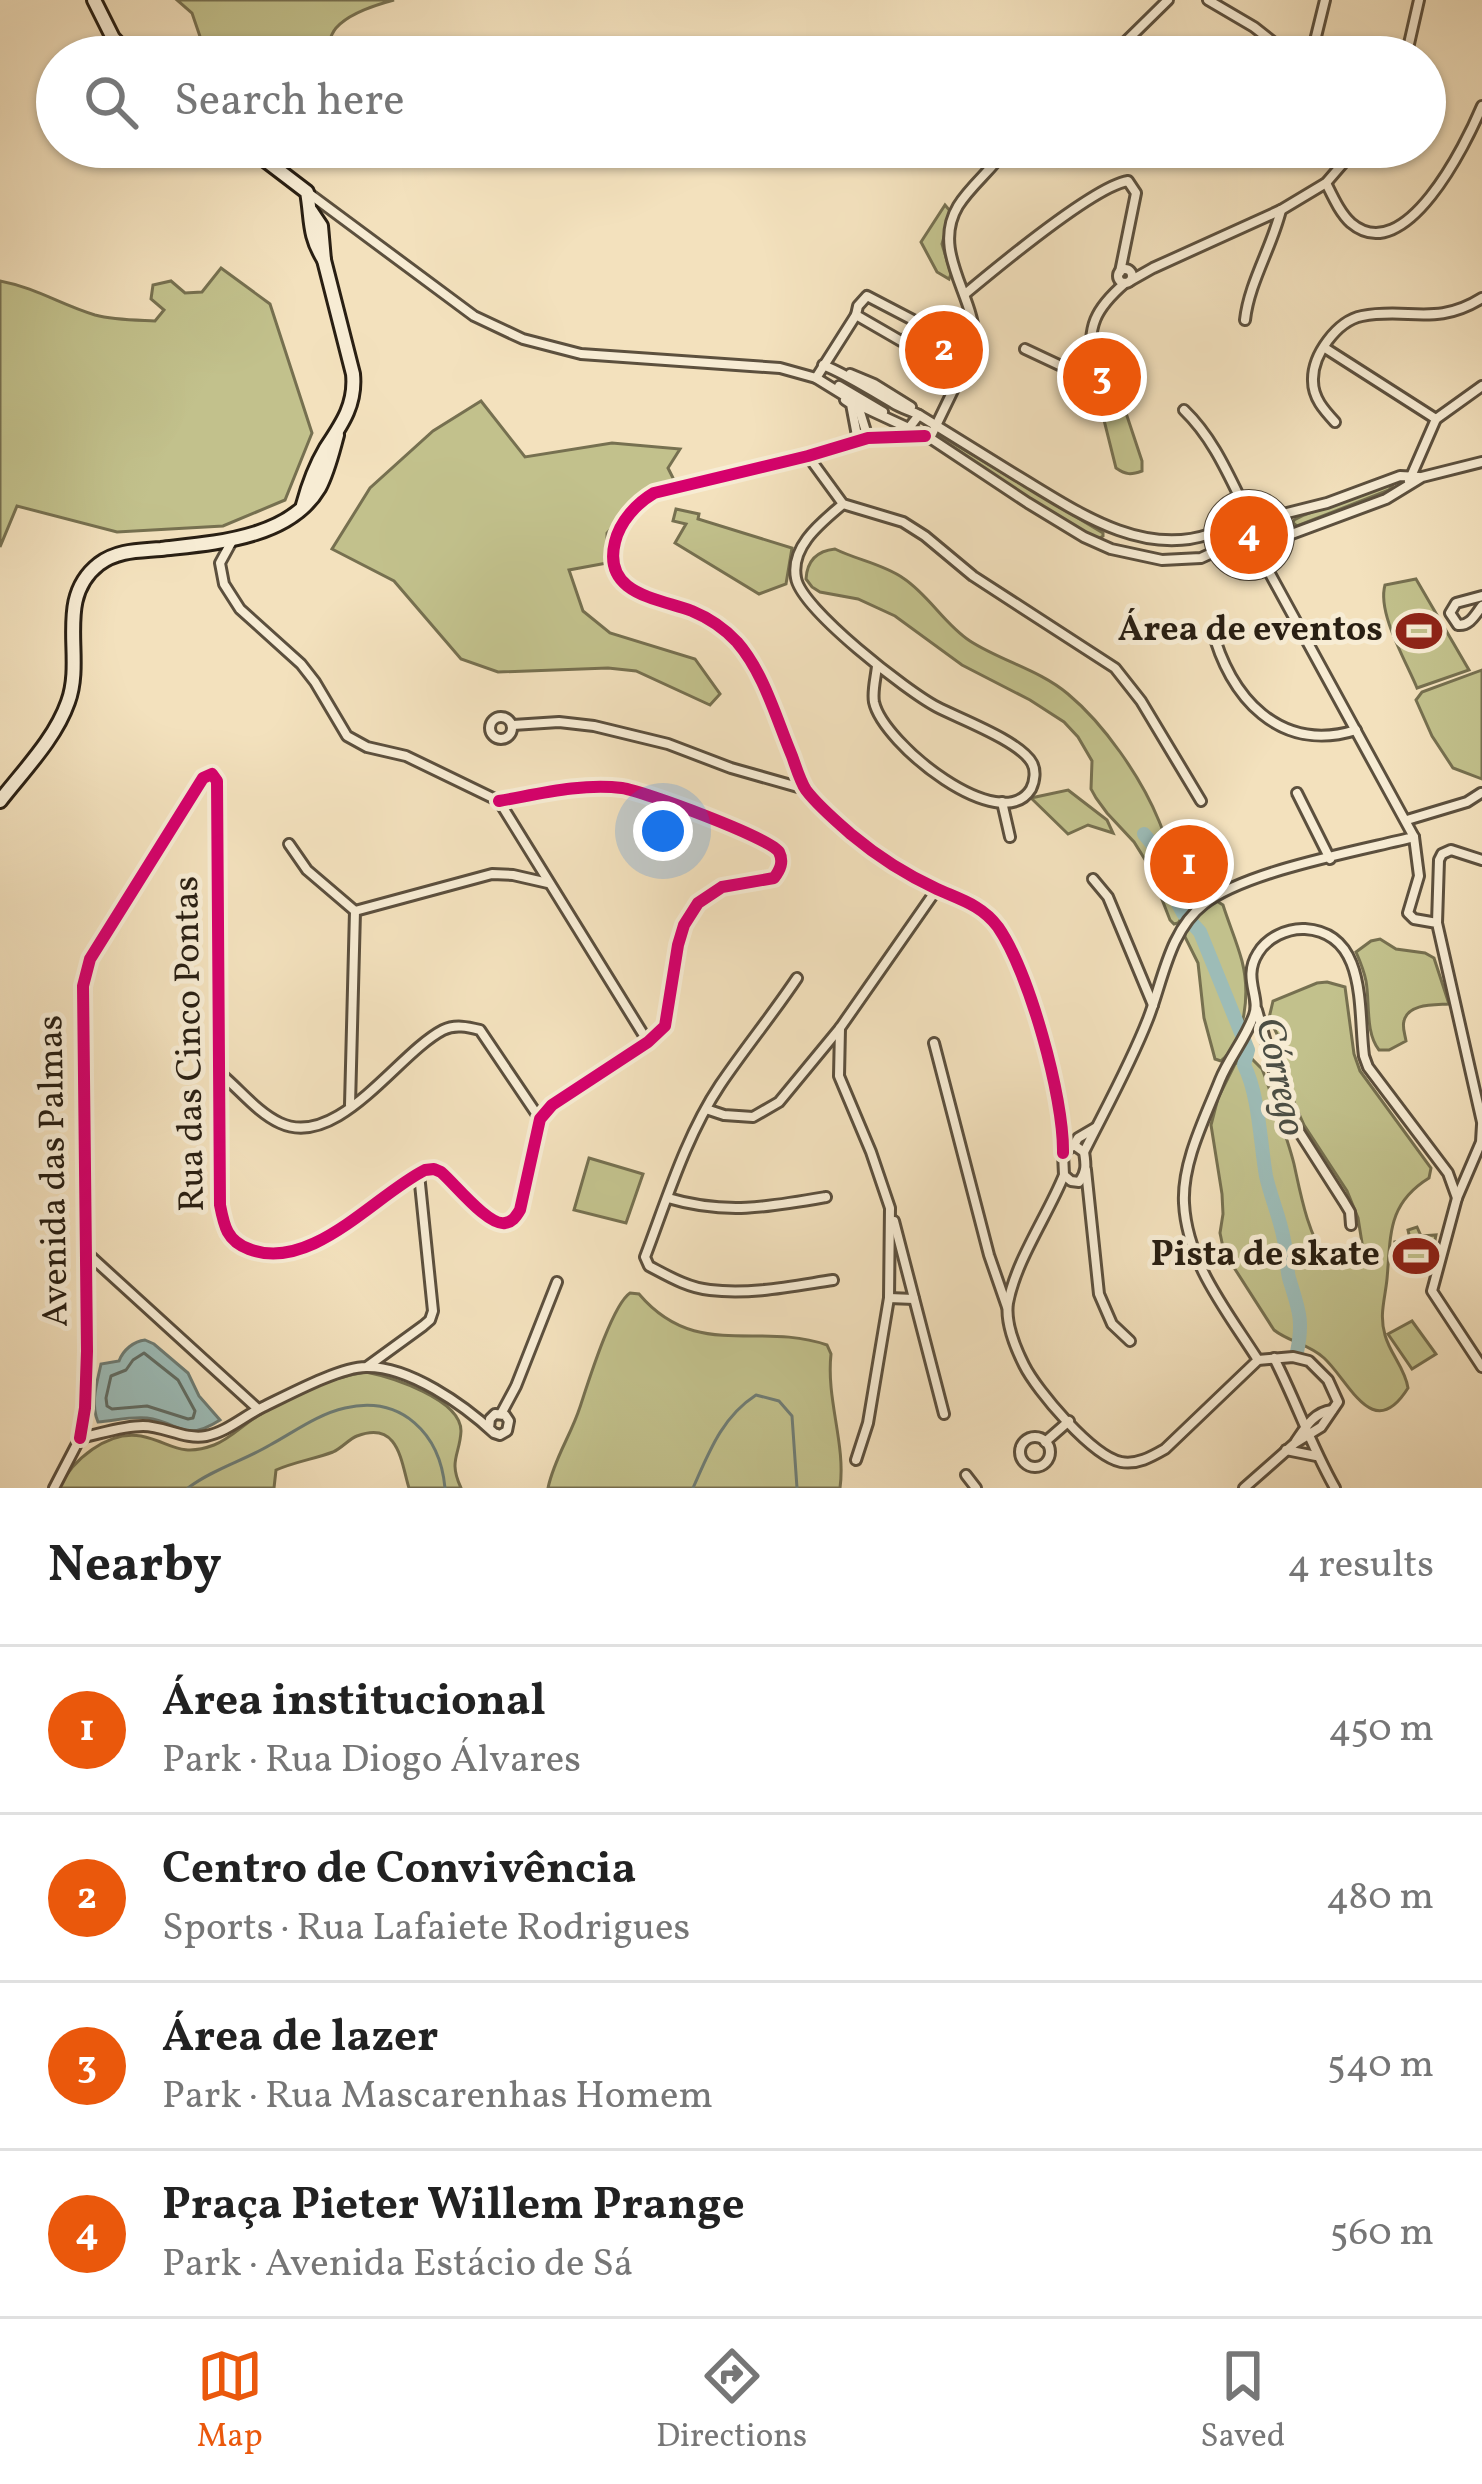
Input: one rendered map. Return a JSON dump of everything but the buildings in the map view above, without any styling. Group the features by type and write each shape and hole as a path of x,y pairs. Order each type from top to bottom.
{"street":[{"path":"94,0 112,36"},
{"path":"1131,36 1168,0"},
{"path":"1208,0 1265,36"},
{"path":"1316,36 1325,0"},
{"path":"1411,36 1419,0"},
{"path":"1325,183 1354,226 1368,232 1391,232 1438,185 1482,106"},
{"path":"275,168 474,316 523,339 580,354 780,368 821,380 842,387 1065,526 1111,549 1162,560 1202,558 1214,552"},
{"path":"991,168 958,206 947,236 976,334 937,427 927,437 863,439 654,493 623,524 613,554 625,585 708,619 752,660 805,789 868,847 988,915 1013,953 1042,1034 1064,1133 1064,1175 1020,1267 1007,1306"},
{"path":"1025,349 1073,372 1090,371 1108,364 1116,377 1108,390 1096,390 1090,384 1090,371 1090,349 1102,303 1153,268 1281,210 1325,183 1338,168"},
{"path":"965,294 1044,232 1123,181 1132,184 1136,193 1120,272 1130,272 1128,282"},
{"path":"0,801 63,714 75,675 73,608 80,584 90,572 114,555 233,540 302,508 324,451 350,406 354,385 324,260 321,226 310,211 308,193"},
{"path":"1245,320 1281,210"},
{"path":"821,380 824,365 867,296 915,323 901,341 856,315"},
{"path":"1335,422 1319,403 1312,380 1316,362 1344,323 1359,317 1446,314 1482,298"},
{"path":"1324,348 1436,419"},
{"path":"824,365 1117,530 1157,540 1210,534"},
{"path":"821,380 855,407 906,428"},
{"path":"1409,481 1436,419 1482,386"},
{"path":"855,407 863,439"},
{"path":"1184,410 1216,450 1239,496"},
{"path":"906,428 918,414"},
{"path":"808,456 843,504 903,522 973,577 1115,668 1141,701 1201,802"},
{"path":"1289,535 1386,499 1409,481 1482,462"},
{"path":"1283,514 1400,476 1409,481"},
{"path":"1239,496 1265,498 1283,514 1289,535 1285,553 1268,570 1239,573 1222,564 1210,534 1219,509 1239,496"},
{"path":"843,504 815,528 801,549 796,578 808,600 877,666 931,704 1024,754 1034,765 1033,786 1018,800 1002,802 965,792 923,766 902,748 874,703 877,666"},
{"path":"1111,549 1117,530"},
{"path":"220,563 233,540"},
{"path":"211,543 224,584 240,609 301,664 347,736 367,748 406,756 499,801 648,1042"},
{"path":"1268,570 1414,837 1419,876 1408,913 1414,919 1437,923"},
{"path":"1482,596 1456,603 1450,613 1462,626 1482,606"},
{"path":"1212,628 1217,650 1236,685 1266,719 1310,736 1334,737 1356,730"},
{"path":"513,725 594,726 668,744 805,789"},
{"path":"212,774 217,778 217,800 197,790 203,778 212,774"},
{"path":"54,1488 80,1438 148,1426 188,1436 210,1435 258,1409 367,1366 423,1326 433,1311 419,1173 441,1172 490,1219 511,1222 520,1210 540,1120 552,1105 665,1026 684,925 698,903 722,886 774,878 780,869 777,848 648,794 620,788 572,788 499,801"},
{"name":"Avenida das Palmas","path":"80,1438 85,1408 88,1254 83,986 90,959 197,790"},
{"path":"1297,793 1330,859"},
{"path":"1407,820 1481,794"},
{"name":"Rua das Cinco Pontas","path":"217,800 220,1204 224,1228 241,1246 282,1254 327,1237 419,1173"},
{"path":"1002,802 1010,837"},
{"path":"1130,1340 1112,1324 1099,1294 1084,1152 1153,1005 1184,926 1204,904 1232,887 1414,837"},
{"path":"289,844 307,869 355,911"},
{"path":"1482,860 1451,850 1439,860 1437,923 1482,1123 1481,1142 1457,1198 1432,1291 1482,1367"},
{"path":"355,911 492,874 549,883"},
{"path":"1093,879 1108,897 1153,1005"},
{"path":"706,1109 753,1117 779,1102 840,1028 937,889"},
{"path":"350,1107 355,911"},
{"path":"1351,1225 1350,1212 1284,1108 1250,976 1260,950 1295,929 1325,933 1352,959 1368,1067 1448,1173 1457,1198"},
{"path":"1142,977 1162,979"},
{"path":"797,978 706,1109 644,1257 649,1266 709,1290 753,1291 833,1280"},
{"path":"1257,1010 1220,1079 1205,1119 1184,1181 1184,1205 1194,1256 1258,1360"},
{"path":"221,1075 279,1123 310,1128 350,1107 443,1030 468,1027 480,1030 540,1120"},
{"path":"840,1028 839,1076 890,1208 944,1414"},
{"path":"934,1043 1013,1340 1026,1369 1096,1450 1120,1462 1150,1458 1258,1360 1293,1357 1310,1361 1328,1380 1335,1406 1323,1411 1308,1431 1244,1488"},
{"path":"1063,1153 1096,1127"},
{"path":"1064,1133 1084,1152"},
{"path":"1052,1206 1086,1170"},
{"path":"1448,1173 1466,1175"},
{"path":"1064,1175 1078,1182 1092,1214"},
{"path":"668,1198 730,1209 826,1197"},
{"path":"856,1460 868,1423 889,1298 890,1208"},
{"path":"88,1254 258,1409"},
{"path":"992,1264 1020,1267"},
{"path":"889,1267 905,1268"},
{"path":"489,1428 490,1418 502,1414 516,1386 556,1282"},
{"path":"999,1284 1015,1282"},
{"path":"889,1298 914,1299"},
{"path":"1274,1358 1335,1488"},
{"path":"367,1366 408,1375 430,1386 497,1434 507,1431 509,1421 502,1414"},
{"path":"1045,1442 1069,1420"},
{"path":"1034,1437 1045,1442 1047,1461 1036,1467 1024,1463 1022,1443 1034,1437"},
{"path":"1286,1450 1317,1456"},
{"path":"966,1475 976,1488"}],"shaded area":[{"path":"177,0 394,0 363,10 341,23 332,36 200,36 192,13"},
{"path":"945,205 951,212 942,244 949,279 937,272 921,242"},
{"path":"221,268 270,304 312,433 285,500 223,526 117,532 17,506 0,547 0,281 95,315 155,321 164,310 151,299 153,285 171,281 185,293 202,292"},
{"path":"1118,389 1142,461 1142,471 1135,473 1116,468 1098,396"},
{"path":"481,401 525,457 612,443 680,449 668,468 676,484 640,498 607,533 607,563 569,570 583,611 610,633 695,659 720,694 710,705 636,671 498,672 461,659 394,581 332,549 370,488 433,431"},
{"path":"938,434 1103,536 1096,541 937,443 933,437"},
{"path":"1392,486 1389,490 1297,526 1293,523 1304,515"},
{"path":"1239,496 1265,498 1281,511 1288,528 1286,548 1277,564 1261,573 1239,571 1212,554 1215,519 1223,506"},
{"path":"676,509 792,548 786,584 759,594 675,543 686,524 673,521"},
{"path":"835,549 903,578 970,641 1057,686 1095,720 1132,769 1159,821 1188,909 1178,923 1170,920 1134,842 1091,789 1092,761 1078,737 1064,722 962,665 895,616 858,599 812,587 806,579 811,562"},
{"name":"Área de eventos","path":"1416,579 1469,670 1417,688 1389,623 1384,596 1385,585"},
{"path":"1482,670 1482,779 1453,768 1416,700 1422,692"},
{"path":"1068,790 1107,820 1113,833 1088,825 1068,834 1031,798"},
{"path":"1192,822 1208,896 1191,912 1167,833"},
{"path":"1215,900 1223,905 1246,987 1241,1028 1221,1061 1215,1059 1204,1018 1198,963 1185,937 1200,911"},
{"path":"1380,939 1396,949 1434,958 1449,1004 1411,1011 1403,1023 1406,1041 1389,1050 1379,1050 1372,1035 1366,981 1356,952"},
{"path":"1327,982 1345,987 1360,1071 1431,1168 1429,1178 1398,1210 1391,1235 1383,1328 1408,1388 1384,1410 1363,1403 1318,1353 1274,1330 1224,1252 1220,1233 1222,1194 1211,1125 1235,1064 1242,1058 1252,1059 1266,1079 1320,1248 1326,1257 1336,1258 1363,1249 1347,1191 1295,1105 1269,1018 1273,1001"},
{"path":"589,1158 643,1174 626,1223 574,1210"},
{"name":"Pista de skate","path":"1417,1227 1421,1236 1436,1235 1428,1274 1404,1271 1395,1242 1410,1239 1408,1230"},
{"path":"630,1293 639,1294 683,1327 705,1333 777,1336 827,1345 840,1488 548,1488 608,1328"},
{"path":"1412,1321 1436,1354 1412,1369 1388,1334"},
{"path":"366,1372 423,1391 450,1409 461,1431 455,1464 461,1488 409,1488 396,1446 382,1434 371,1433 354,1437 333,1452 276,1470 274,1488 59,1488 73,1467 104,1442 129,1435 202,1449 293,1396"}],"water":[{"path":"145,1340 188,1373 199,1396 220,1420 190,1431 147,1418 98,1422 94,1400 101,1364 119,1361 129,1347"}],"waterway":[{"name":"Córrego","path":"1144,834 1157,850 1161,873 1183,913 1200,932 1248,1050 1244,1065 1299,1314 1297,1352"},
{"path":"693,1488 725,1425 756,1395 779,1401 792,1416 797,1488"},
{"path":"188,1488 316,1419 365,1405 384,1407 414,1423 435,1451 445,1488"}],"cycle path":[{"path":"925,436 868,438 654,493 625,520 613,559 624,583 698,614 737,642 762,682 804,786 828,814 882,858 992,919 1010,947 1043,1036 1058,1100 1063,1153"},
{"path":"80,1438 87,1351 83,986 90,959 203,778 212,774 217,781 220,1205 225,1226 236,1242 272,1254 319,1241 425,1170 441,1172 490,1218 505,1223 512,1220 520,1210 540,1119 552,1105 665,1026 678,945 698,903 722,887 774,878 781,866 779,852 771,845 622,788 576,788 499,801"}],"place":[{"name":"Centro de Convivência","path":"944,350"},
{"name":"Área de lazer","path":"1102,377"},
{"name":"Praça Pieter Willem Prange","path":"1249,535"},
{"name":"Área de eventos","path":"1419,631"},
{"name":"Área institucional","path":"1189,864"},
{"name":"Pista de skate","path":"1416,1256"}]}
